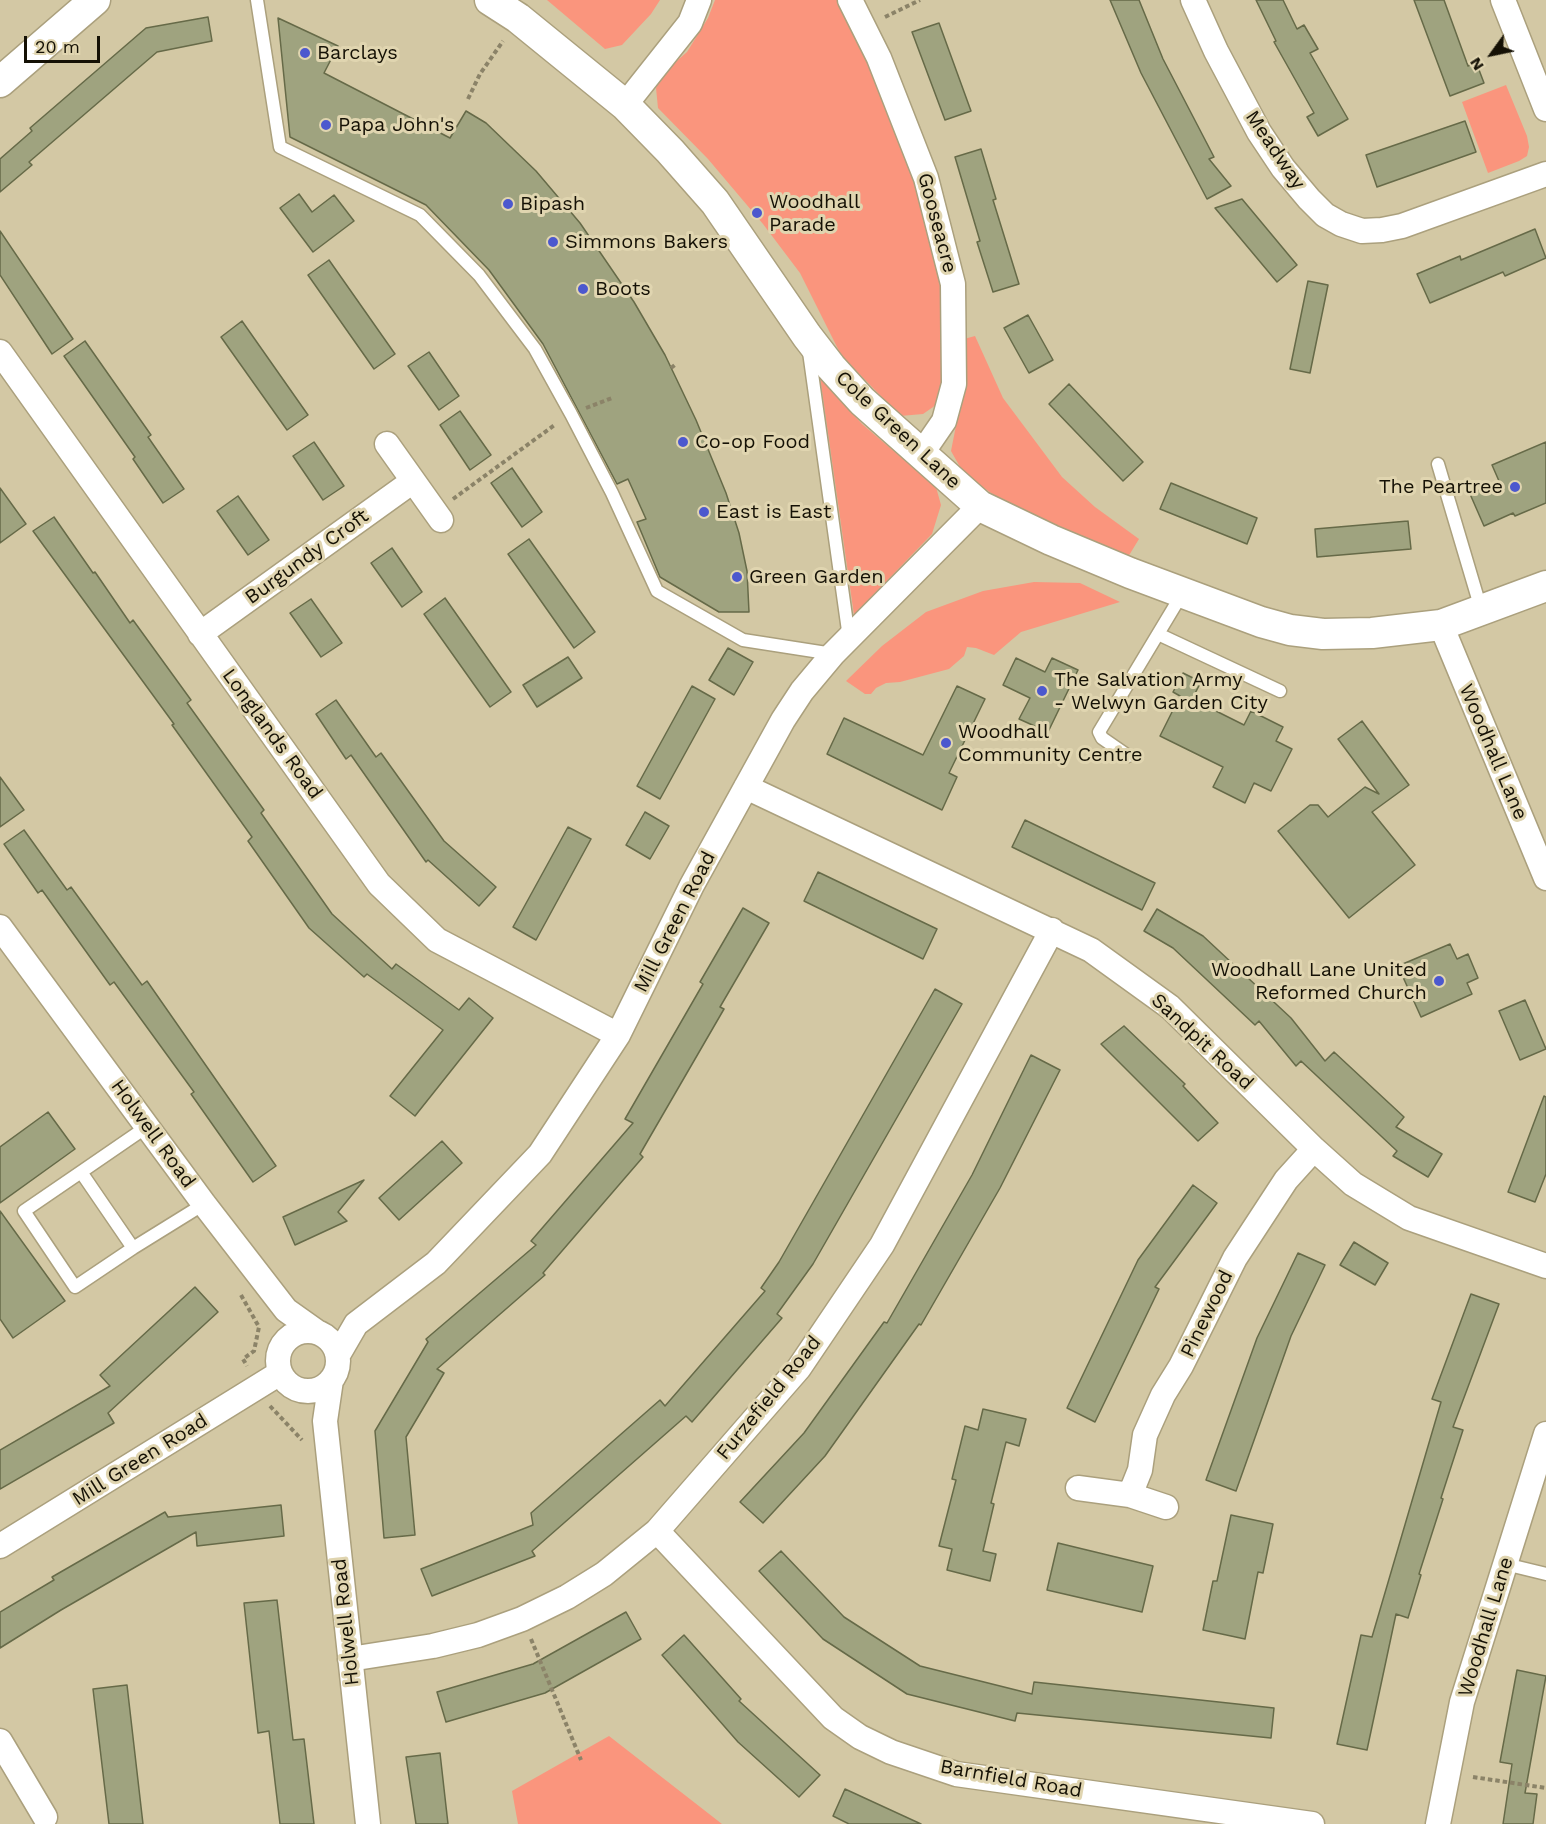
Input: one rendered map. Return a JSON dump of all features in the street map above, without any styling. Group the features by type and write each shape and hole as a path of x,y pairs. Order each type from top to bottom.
{"street":[{"path":"0,82 95,0"},
{"name":"Cole Green Lane","path":"490,0 518,18 625,105 670,151 715,202 807,336 862,401 980,506 1051,540 1183,593 1261,622 1301,631 1323,634 1372,633 1441,625 1546,586"},
{"path":"625,105 690,23 699,0"},
{"name":"Gooseacre","path":"850,0 879,58 926,177 953,284 954,384 951,402 944,421 921,453"},
{"name":"Meadway","path":"1192,0 1259,132 1283,168 1325,215 1341,224 1362,231 1402,226 1546,174"},
{"path":"1503,0 1546,109"},
{"name":"Longlands Road","path":"0,352 379,884 437,940 618,1035"},
{"path":"387,444 438,516"},
{"name":"Burgundy Croft","path":"200,634 413,481"},
{"name":"Mill Green Road","path":"338,1355 356,1324 436,1263 540,1154 618,1035 692,885 783,720 802,692 841,647 980,506"},
{"name":"Woodhall Lane","path":"1441,625 1546,878"},
{"name":"Sandpit Road","path":"746,787 1091,950 1170,1006 1314,1149 1353,1184 1409,1218 1546,1266"},
{"name":"Holwell Road","path":"0,927 204,1204 286,1310 319,1332"},
{"name":"Furzefield Road","path":"350,1659 433,1646 478,1635 522,1619 567,1597 603,1574 657,1531 799,1368 882,1245 1052,930"},
{"name":"Pinewood","path":"1130,1495 1140,1470 1145,1435 1163,1395 1181,1366 1230,1267 1286,1180 1314,1149"},
{"name":"Mill Green Road","path":"319,1332 356,1324"},
{"path":"288,1381 312,1391 323,1387 331,1380 338,1366 338,1355 333,1344 319,1332 305,1330 287,1338 279,1351 278,1362 288,1381 325,1421"},
{"name":"Holwell Road","path":"331,1380 325,1421 368,1824"},
{"name":"Mill Green Road","path":"0,1546 288,1381"},
{"name":"Woodhall Lane","path":"1438,1824 1462,1702 1546,1434"},
{"path":"1078,1488 1130,1495 1166,1507"},
{"name":"Barnfield Road","path":"657,1531 833,1718 860,1737 891,1752 956,1774 1312,1824"},
{"path":"0,1741 45,1817"}],"lane":[{"path":"257,0 280,147 420,215 486,285 535,349 612,493 657,591 743,640 841,647 807,336"},
{"path":"1438,464 1482,611"},
{"path":"1128,756 1102,738 1098,732 1183,593"},
{"path":"1158,634 1280,692"},
{"path":"148,1126 24,1211 75,1287 204,1204"},
{"path":"81,1172 133,1248"},
{"path":"1505,1564 1546,1574"}],"path":[{"path":"863,27 920,0"},
{"path":"468,99 480,74 518,18"},
{"path":"671,368 676,364"},
{"path":"438,516 571,414 612,398"},
{"path":"238,1290 259,1327 254,1351 243,1359"},
{"path":"271,1408 299,1436"},
{"path":"522,1619 581,1760"},
{"path":"1448,1773 1546,1788"}],"shaded area":[{"path":"547,0 660,0 651,14 622,45 605,49"},
{"path":"715,0 840,0 858,32 920,195 946,301 945,387 936,405 923,414 900,416 841,355 800,273 763,224 708,159 658,108 656,88 664,72 687,52 708,18"},
{"path":"1506,85 1527,136 1529,147 1527,156 1488,173 1462,102"},
{"path":"975,336 1003,398 1062,477 1095,507 1139,539 1128,557 1050,527 991,493 964,474 951,451 963,390 964,339"},
{"path":"820,377 862,424 936,487 941,505 932,534 854,615"},
{"path":"1034,582 1080,583 1120,602 1021,632 994,655 967,647 964,656 949,669 900,682 886,683 876,688 871,694 865,694 846,681 882,646 926,612 983,591"},
{"path":"609,1736 722,1824 518,1824 512,1791"}],"building":[{"path":"1110,0 1139,0 1163,59 1214,157 1209,159 1231,186 1207,199 1141,73"},
{"path":"1256,0 1283,0 1297,29 1304,25 1318,49 1310,53 1348,119 1318,136 1307,117 1314,113 1274,42 1276,41"},
{"path":"1414,0 1444,0 1468,66 1476,62 1484,83 1450,96"},
{"path":"208,17 212,41 157,52 29,162 32,165 0,192 0,159 32,131 30,128 146,28"},
{"path":"278,18 338,46 324,73 450,138 466,111 486,123 536,171 580,223 634,302 665,355 696,420 726,493 739,533 747,571 749,612 719,612 660,577 637,522 646,519 628,479 617,484 543,344 489,270 426,205 290,137"},
{"path":"939,23 971,111 945,120 912,32"},
{"path":"1465,121 1476,152 1377,187 1366,155"},
{"path":"981,149 996,199 993,200 1019,284 993,292 977,242 980,241 955,157"},
{"path":"299,194 312,212 334,195 354,221 313,252 280,208"},
{"path":"1242,199 1297,265 1277,282 1215,208"},
{"path":"1535,229 1546,258 1505,276 1503,272 1430,303 1417,274 1460,256 1461,260"},
{"path":"0,231 73,339 52,354 0,275"},
{"path":"329,260 395,354 374,369 308,275"},
{"path":"1308,281 1328,285 1310,373 1290,369"},
{"path":"1028,315 1053,360 1029,373 1004,328"},
{"path":"242,321 308,415 287,430 221,337"},
{"path":"85,341 151,435 148,437 184,489 163,503 133,459 135,457 64,356"},
{"path":"429,352 459,396 439,410 408,366"},
{"path":"1069,384 1143,462 1123,481 1049,404"},
{"path":"460,411 491,455 470,470 440,425"},
{"path":"314,442 344,486 323,500 293,456"},
{"name":"The Peartree","path":"1546,442 1546,503 1515,516 1513,513 1484,526 1470,494 1499,481 1492,465"},
{"path":"512,468 542,512 522,527 491,483"},
{"path":"1171,483 1257,518 1247,544 1160,509"},
{"path":"0,488 26,524 0,543"},
{"path":"238,496 269,540 248,555 217,511"},
{"path":"54,517 130,623 133,620 191,700 187,703 264,810 261,813 332,914 392,969 396,964 459,1010 469,998 493,1018 415,1116 390,1096 443,1030 367,974 364,977 309,928 248,841 252,837 172,725 174,724 33,531"},
{"path":"1408,521 1411,549 1317,557 1315,529"},
{"path":"529,539 595,632 574,648 508,554"},
{"path":"392,548 422,592 402,607 371,563"},
{"path":"445,598 511,692 490,707 424,614"},
{"path":"311,599 342,643 321,657 290,613"},
{"path":"728,648 753,662 734,695 709,680"},
{"path":"568,657 582,678 537,707 523,685"},
{"name":"The Salvation Army - Welwyn Garden City","path":"1016,658 1045,672 1052,658 1078,670 1048,732 1019,719 1030,698 1003,685"},
{"path":"1183,673 1201,682 1192,699 1244,725 1251,711 1283,727 1276,741 1292,749 1271,791 1254,783 1245,803 1213,787 1223,767 1160,736 1180,696 1173,692"},
{"path":"692,686 715,699 660,799 637,786"},
{"name":"Woodhall Community Centre","path":"957,686 985,699 949,773 957,777 942,810 827,754 844,718 923,755"},
{"path":"336,700 376,757 381,753 444,841 496,887 479,906 428,860 426,862 351,755 346,759 316,714"},
{"path":"1362,721 1409,785 1372,812 1415,865 1349,918 1278,831 1310,805 1318,805 1328,817 1365,787 1379,794 1338,739"},
{"path":"0,777 24,810 0,827"},
{"path":"645,812 669,826 650,859 626,845"},
{"path":"1025,820 1155,883 1142,910 1012,847"},
{"path":"568,827 591,839 536,940 513,927"},
{"path":"24,830 67,890 71,887 142,985 147,981 276,1166 253,1182 191,1094 194,1092 114,982 110,985 42,890 38,893 4,844"},
{"path":"818,872 937,929 923,959 804,901"},
{"path":"743,908 769,923 720,1007 724,1009 640,1154 643,1157 543,1273 545,1275 437,1369 444,1373 406,1437 415,1535 384,1538 375,1431 428,1342 426,1339 536,1245 531,1241 633,1123 625,1119 703,984 700,982"},
{"path":"1157,909 1203,936 1291,1018 1325,1061 1334,1052 1404,1117 1396,1127 1442,1154 1428,1177 1393,1156 1397,1151 1301,1061 1296,1066 1259,1021 1255,1025 1173,948 1144,931"},
{"name":"Woodhall Lane United Reformed Church","path":"1450,944 1457,959 1468,954 1478,978 1467,983 1472,994 1421,1017 1398,966"},
{"path":"935,989 962,1004 813,1264 777,1314 782,1318 692,1422 686,1416 532,1551 535,1556 432,1596 421,1569 533,1525 531,1513 660,1400 665,1406 765,1291 761,1288 779,1262"},
{"path":"1525,1000 1546,1049 1520,1060 1499,1011"},
{"path":"1124,1026 1185,1084 1183,1086 1218,1123 1198,1141 1101,1044"},
{"path":"1031,1055 1060,1070 1000,1188 921,1325 919,1324 825,1456 763,1523 740,1502 804,1433 884,1322 887,1323 972,1175"},
{"path":"1544,1096 1546,1097 1546,1174 1535,1202 1508,1192"},
{"path":"48,1112 75,1149 0,1203 0,1147"},
{"path":"442,1141 462,1163 399,1220 379,1198"},
{"path":"364,1180 338,1212 347,1221 295,1245 283,1217"},
{"path":"1193,1185 1217,1203 1155,1287 1159,1289 1095,1422 1067,1408 1138,1260"},
{"path":"0,1211 65,1301 13,1338 0,1319"},
{"path":"1354,1242 1388,1263 1375,1285 1340,1265"},
{"path":"1298,1253 1325,1265 1291,1336 1236,1491 1206,1480 1257,1338"},
{"path":"195,1287 218,1312 108,1413 114,1423 0,1489 0,1450 110,1386 100,1375"},
{"path":"1471,1294 1499,1304 1453,1427 1463,1430 1441,1498 1443,1499 1419,1574 1421,1575 1408,1618 1396,1614 1367,1750 1337,1744 1361,1635 1372,1637 1441,1402 1432,1399"},
{"path":"983,1409 1026,1419 1019,1446 1006,1442 991,1503 994,1504 983,1551 996,1554 990,1581 947,1570 952,1549 939,1546 956,1480 952,1479 965,1426 978,1430"},
{"path":"281,1505 284,1536 197,1546 196,1532 0,1648 0,1612 54,1580 52,1577 165,1512 168,1517"},
{"path":"1231,1515 1273,1524 1263,1573 1258,1572 1245,1639 1203,1630 1213,1581 1217,1581"},
{"path":"1058,1543 1153,1566 1142,1612 1047,1590"},
{"path":"781,1551 844,1617 920,1666 1032,1694 1034,1682 1274,1708 1271,1738 1017,1713 1015,1721 907,1694 823,1639 759,1571"},
{"path":"277,1600 293,1740 304,1739 314,1824 280,1824 269,1731 258,1733 244,1603"},
{"path":"626,1612 641,1639 545,1693 446,1722 437,1692 533,1664"},
{"path":"684,1635 741,1699 739,1701 820,1775 799,1797 738,1742 662,1655"},
{"path":"1517,1670 1546,1676 1525,1793 1537,1794 1533,1824 1503,1824 1512,1764 1500,1762"},
{"path":"127,1685 143,1824 109,1824 93,1689"},
{"path":"440,1753 448,1824 416,1824 406,1757"},
{"path":"845,1789 921,1824 849,1824 833,1816"}],"place":[{"name":"Barclays","path":"305,53"},
{"name":"Papa John's","path":"326,125"},
{"name":"Bipash","path":"508,204"},
{"name":"Woodhall Parade","path":"757,213"},
{"name":"Simmons Bakers","path":"553,242"},
{"name":"Boots","path":"583,289"},
{"name":"Co-op Food","path":"683,442"},
{"name":"The Peartree","path":"1515,487"},
{"name":"East is East","path":"704,512"},
{"name":"Green Garden","path":"737,577"},
{"name":"The Salvation Army - Welwyn Garden City","path":"1042,691"},
{"name":"Woodhall Community Centre","path":"946,743"},
{"name":"Woodhall Lane United Reformed Church","path":"1439,981"}]}
